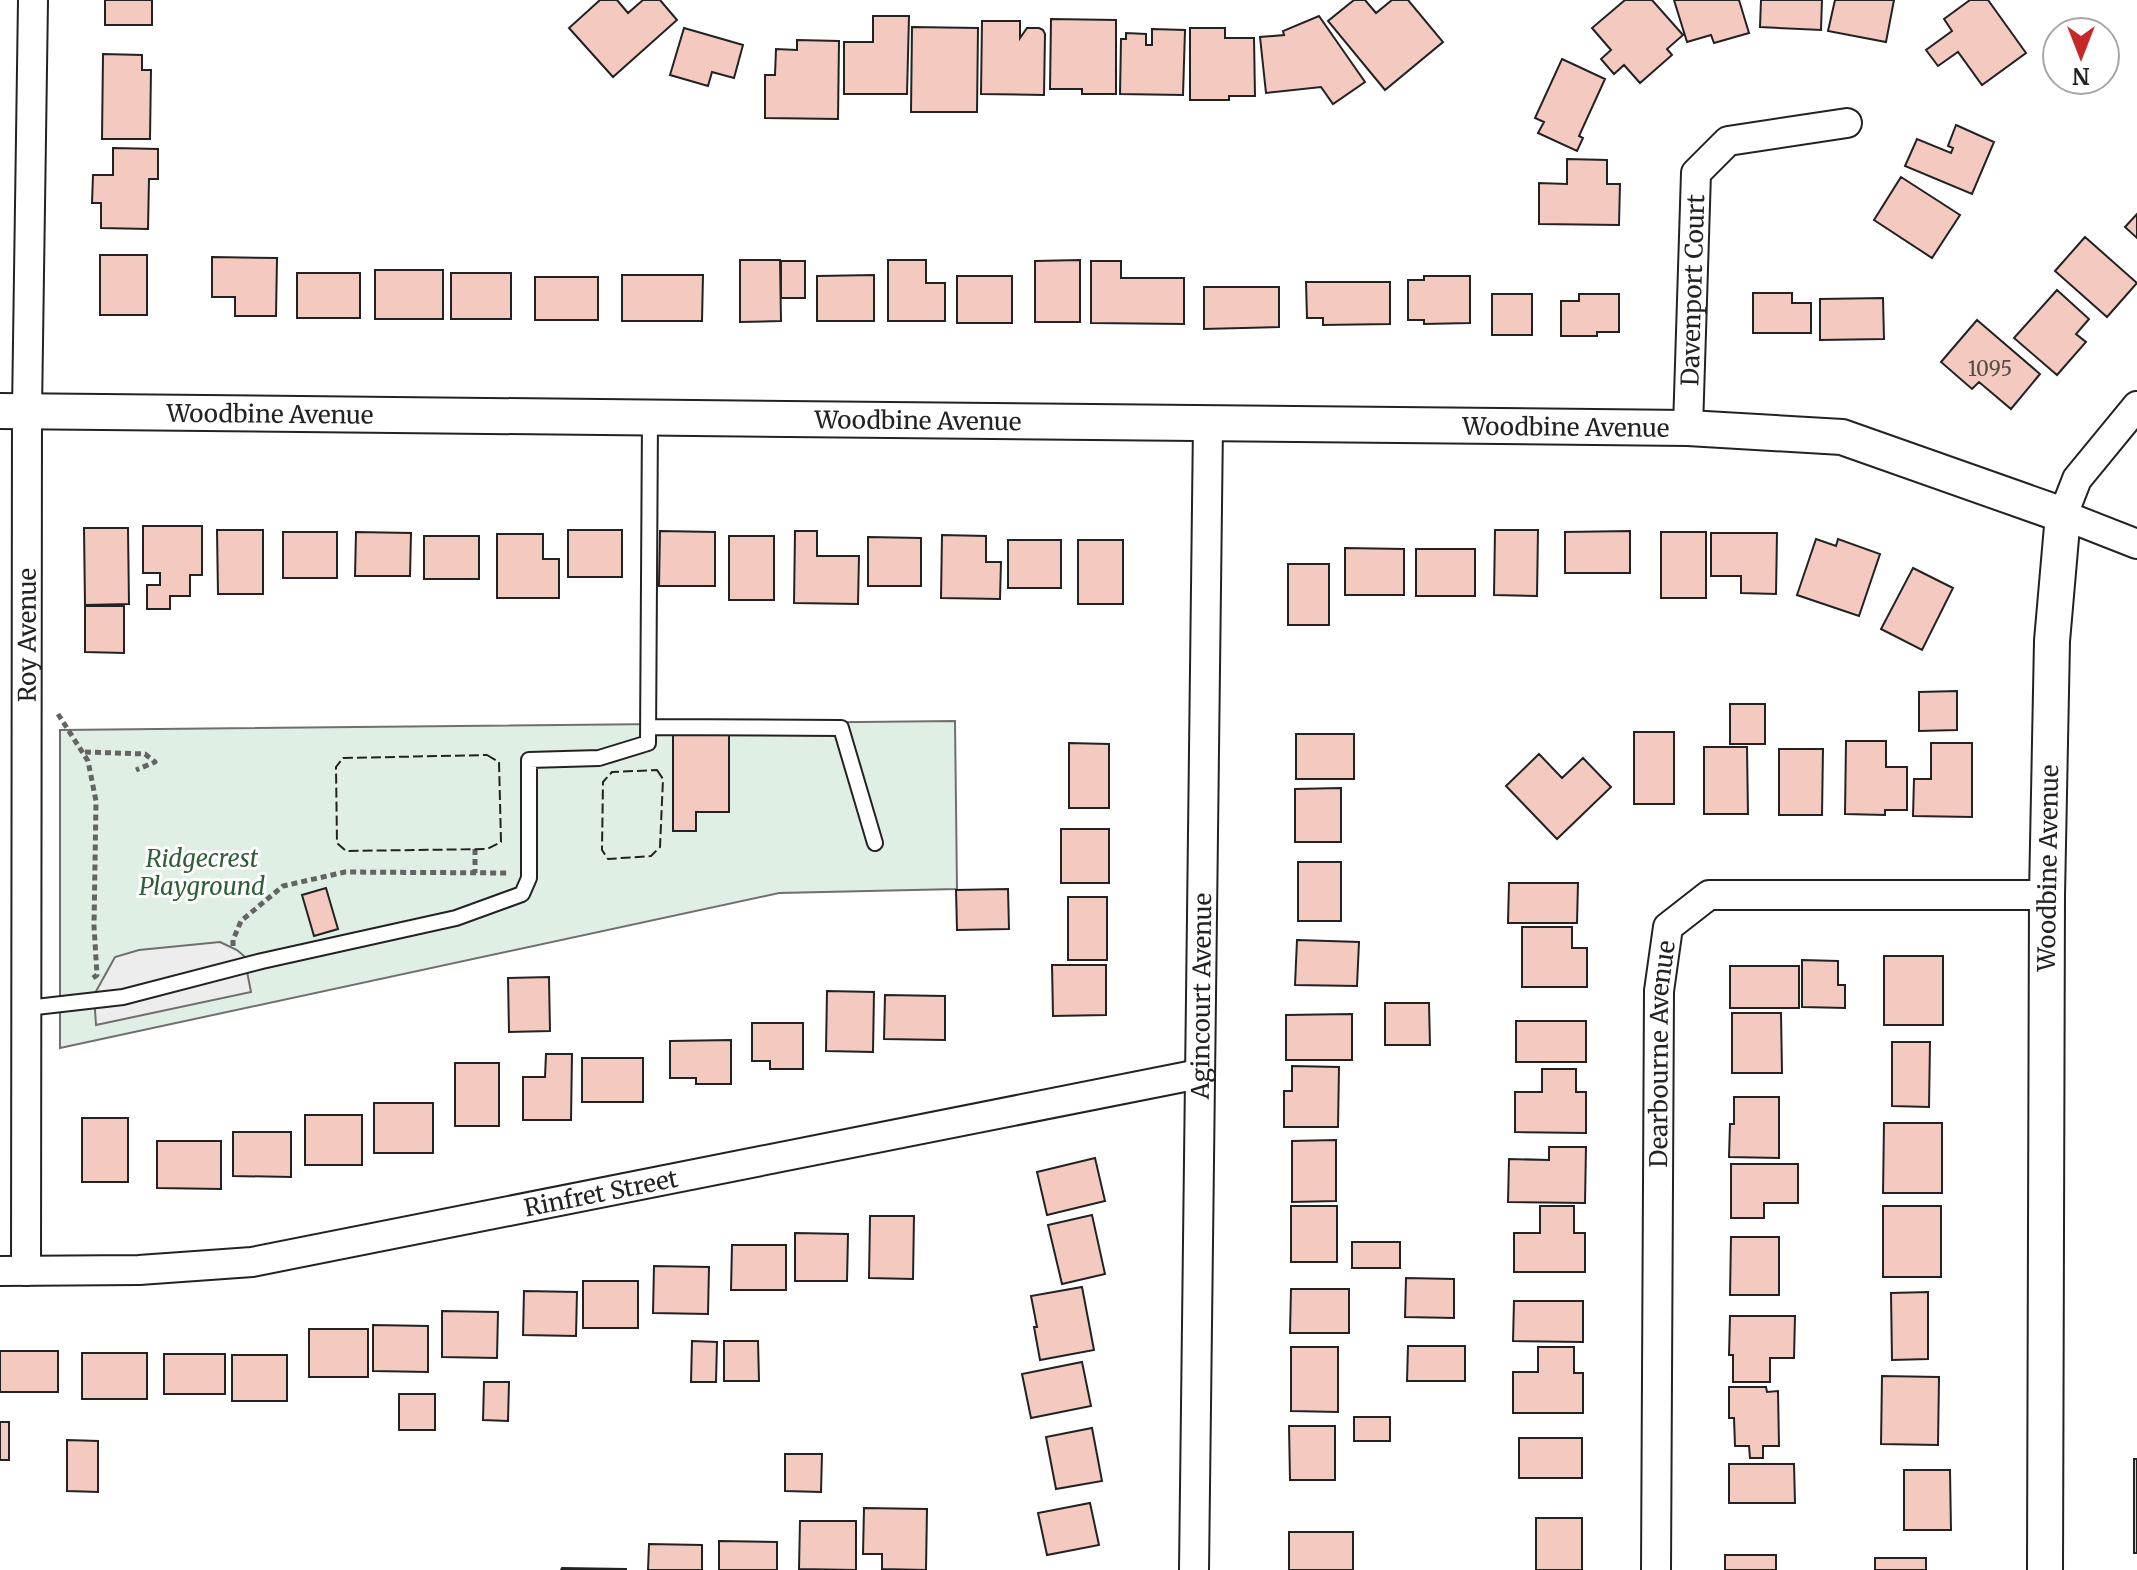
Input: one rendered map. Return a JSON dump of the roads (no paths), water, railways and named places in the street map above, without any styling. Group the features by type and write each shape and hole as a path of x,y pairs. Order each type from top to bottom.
{"street":[{"name":"Roy Avenue","path":"13,1271 27,1008 14,411 33,0"},
{"name":"Davenport Court","path":"1688,428 1696,173 1728,141 1847,123"},
{"path":"2137,406 2077,479 2063,515 2137,544"},
{"name":"Woodbine Avenue","path":"14,411 1688,428 1842,437 2063,515 2052,641 2047,895 2045,1570"},
{"name":"Agincourt Avenue","path":"1194,1570 1208,424"},
{"name":"Dearbourne Avenue","path":"1656,1570 1659,991 1668,927 1709,895 2047,895"},
{"name":"Rinfret Street","path":"13,1271 139,1270 252,1262 1199,1074"}],"lane":[{"path":"27,1008 123,997 456,918 522,894 529,878 529,760 599,758 648,743 650,418"},
{"path":"649,727 841,728 875,843"}],"park label":[{"name":"Ridgecrest Playground","path":"202,872"}]}
